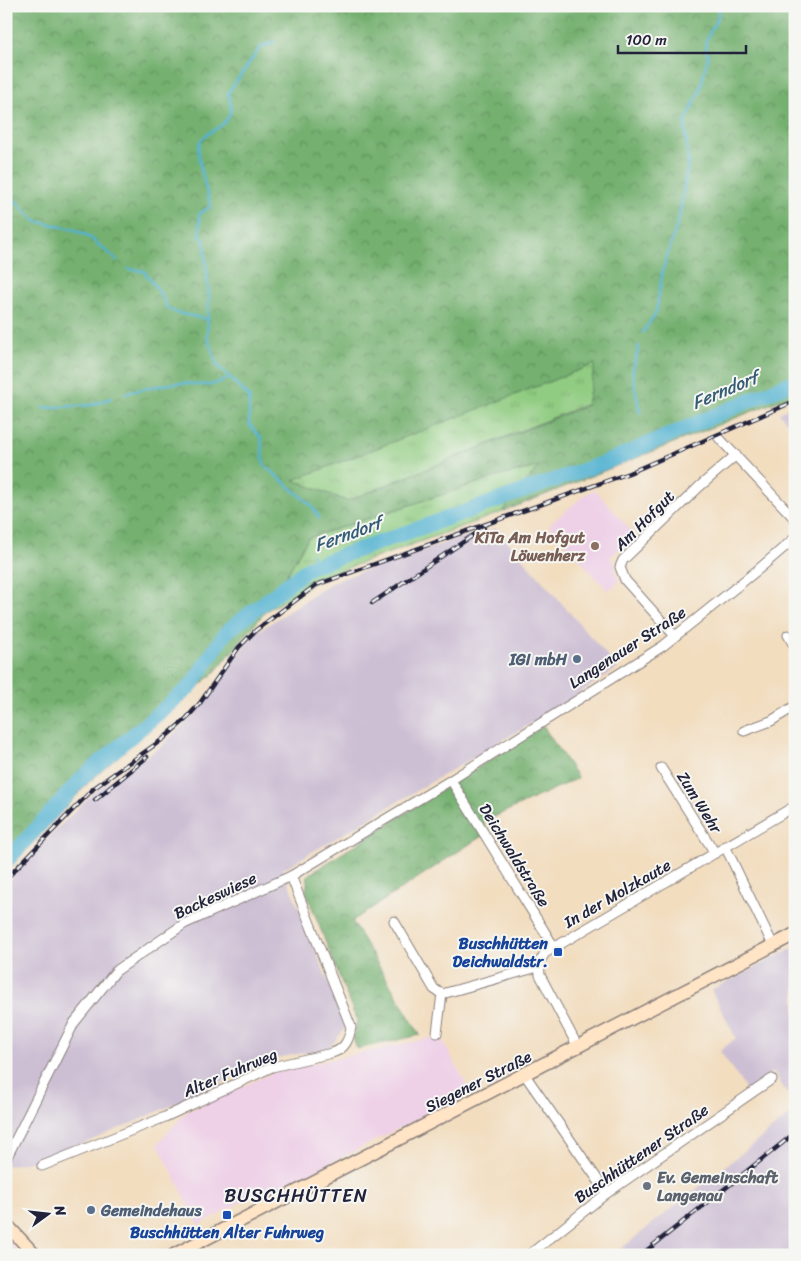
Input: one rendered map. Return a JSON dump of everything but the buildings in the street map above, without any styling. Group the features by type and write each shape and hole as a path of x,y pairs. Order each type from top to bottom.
{"main road":[{"name":"Siegener Straße","path":"174,1255 795,934"},
{"path":"6,1224 35,1255"}],"street":[{"path":"719,438 795,519"},
{"name":"Am Hofgut","path":"675,636 625,580 620,567 629,554 736,456"},
{"name":"Langenauer Straße","path":"517,736 675,636 795,538"},
{"path":"788,635 795,647"},
{"path":"744,731 771,721 795,706"},
{"name":"Backeswiese","path":"6,1159 74,1024 116,971 184,924 291,876 451,780 517,736"},
{"name":"Zum Wehr","path":"661,768 715,853"},
{"name":"Deichwaldstraße","path":"451,780 554,947"},
{"name":"In der Molzkaute","path":"538,967 542,956 554,947 795,806"},
{"name":"Zum Wehr","path":"725,846 773,945"},
{"name":"Alter Fuhrweg","path":"42,1166 165,1117 272,1067 339,1051 348,1042 351,1027 291,876"},
{"path":"394,921 434,989 442,994 538,967 540,975 578,1047"},
{"path":"437,1033 442,994"},
{"path":"525,1075 607,1193"},
{"name":"Buschhüttener Straße","path":"529,1255 607,1193 772,1079"}],"shaded area":[{"path":"795,405 795,431 779,413"},
{"name":"KiTa Am Hofgut Löwenherz","path":"595,490 634,534 610,558 616,564 615,570 619,581 608,591 549,525 587,493"},
{"path":"496,528 618,668 539,719 283,869 346,1027 329,1048 271,1059 144,1118 47,1159 6,1166 6,884 26,860 94,792 160,747 199,710 244,646 257,632 335,581 468,535 470,538"},
{"path":"795,947 795,1105 773,1072 747,1091 720,1051 736,1038 711,990"},
{"path":"440,1036 470,1092 260,1199 256,1194 199,1225 158,1144 185,1113 274,1072"},
{"path":"795,1111 795,1255 613,1255"},
{"path":"6,1237 20,1255 6,1255"}],"green space":[{"path":"6,6 795,6 795,394 502,512 539,466 496,477 308,538 266,611 214,673 90,781 6,872","holes":["595,364 587,405 347,501 294,480"]},
{"path":"596,363 587,404 347,501 293,480"},
{"path":"540,466 502,512 325,576 266,611 308,538 496,477"},
{"path":"543,726 578,778 483,822 488,832 352,921 420,1035 357,1049 353,1038 357,1021 306,892 308,875"}],"waterway":[{"path":"643,332 656,313 663,269 679,218 688,163 685,123 700,90 708,56 705,43 718,16 720,6"},
{"path":"274,42 260,48 228,93 231,108 228,118 219,127 205,136 199,145 200,166 211,206 199,214 200,237 204,239 209,298 207,336 217,365 249,397 249,424 261,438 264,465 312,506 319,518"},
{"path":"12,197 35,221 73,229 88,236 117,260"},
{"path":"128,269 144,271 160,293 167,308 177,313 207,319"},
{"path":"639,346 632,373 640,413"},
{"path":"124,394 176,383 210,385 228,378"},
{"name":"Ferndorf","path":"6,862 84,776 191,686 226,632 310,567 614,459 795,381"},
{"path":"43,408 91,405 111,398"},
{"name":"Ferndorf","path":"649,436 651,443"},
{"path":"312,554 314,566"}],"railway":[{"path":"6,879 94,788 163,739 186,719 200,703 239,647 256,630 316,585 629,473 795,401"},
{"path":"372,603 484,528"},
{"path":"95,800 147,757"},
{"path":"641,1255 795,1133"}],"place":[{"name":"KiTa Am Hofgut Löwenherz","path":"595,546"},
{"name":"IGI mbH","path":"577,659"},
{"name":"Buschhütten Deichwaldstr.","path":"558,952"},
{"name":"Ev. Gemeinschaft Langenau","path":"647,1186"},
{"name":"Gemeindehaus","path":"91,1210"},
{"name":"Buschhütten Alter Fuhrweg","path":"227,1215"}],"district":[{"name":"BUSCHHÜTTEN","path":"296,1195"}]}
